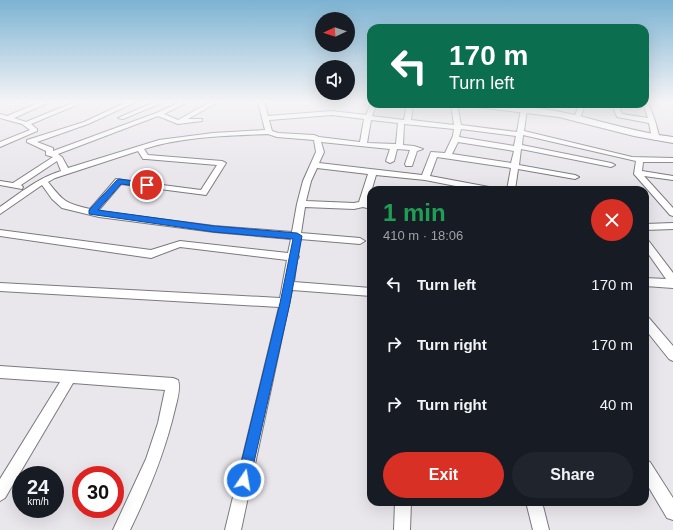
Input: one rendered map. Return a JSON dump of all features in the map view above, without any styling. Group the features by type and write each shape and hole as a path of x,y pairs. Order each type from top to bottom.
{"street":[{"path":"0,145 35,130 29,126"},
{"path":"32,141 78,126"},
{"path":"14,186 56,155 129,126"},
{"path":"268,126 269,132"},
{"path":"363,144 366,126"},
{"path":"390,161 397,146 403,126"},
{"path":"445,126 520,133 632,159 673,160"},
{"path":"512,186 521,126"},
{"path":"605,126 656,138 673,140"},
{"path":"653,126 656,138"},
{"path":"447,156 456,139 459,127"},
{"path":"0,211 43,181 66,172 159,142 213,135 269,132 278,135 416,148 409,164"},
{"path":"16,138 32,141 50,150 49,153 56,155 66,172"},
{"path":"233,530 289,286 301,204 308,181 320,152 317,139"},
{"path":"456,139 518,147 611,165"},
{"path":"92,212 119,181 203,193 222,163 146,157 140,148"},
{"path":"426,178 434,154 575,177"},
{"path":"640,159 638,173 673,213"},
{"path":"314,165 426,178 468,186"},
{"path":"370,186 373,171"},
{"path":"638,173 673,178"},
{"path":"43,181 55,197 65,206 92,212 214,229 360,241"},
{"path":"0,183 29,190"},
{"path":"301,204 367,205"},
{"path":"649,227 673,226"},
{"path":"0,233 151,254 156,253 172,244 180,244 294,257"},
{"path":"649,248 673,282"},
{"path":"649,282 673,282"},
{"path":"289,286 367,292"},
{"path":"0,287 285,303"},
{"path":"649,327 673,355"},
{"path":"0,372 173,384 168,413 156,454 122,530"},
{"path":"0,493 70,377"},
{"path":"649,473 673,512"},
{"path":"402,530 403,506"},
{"path":"535,506 541,530"}],"route":[{"path":"147,185 119,181 92,212 214,229 297,236 289,286 244,480"}]}
